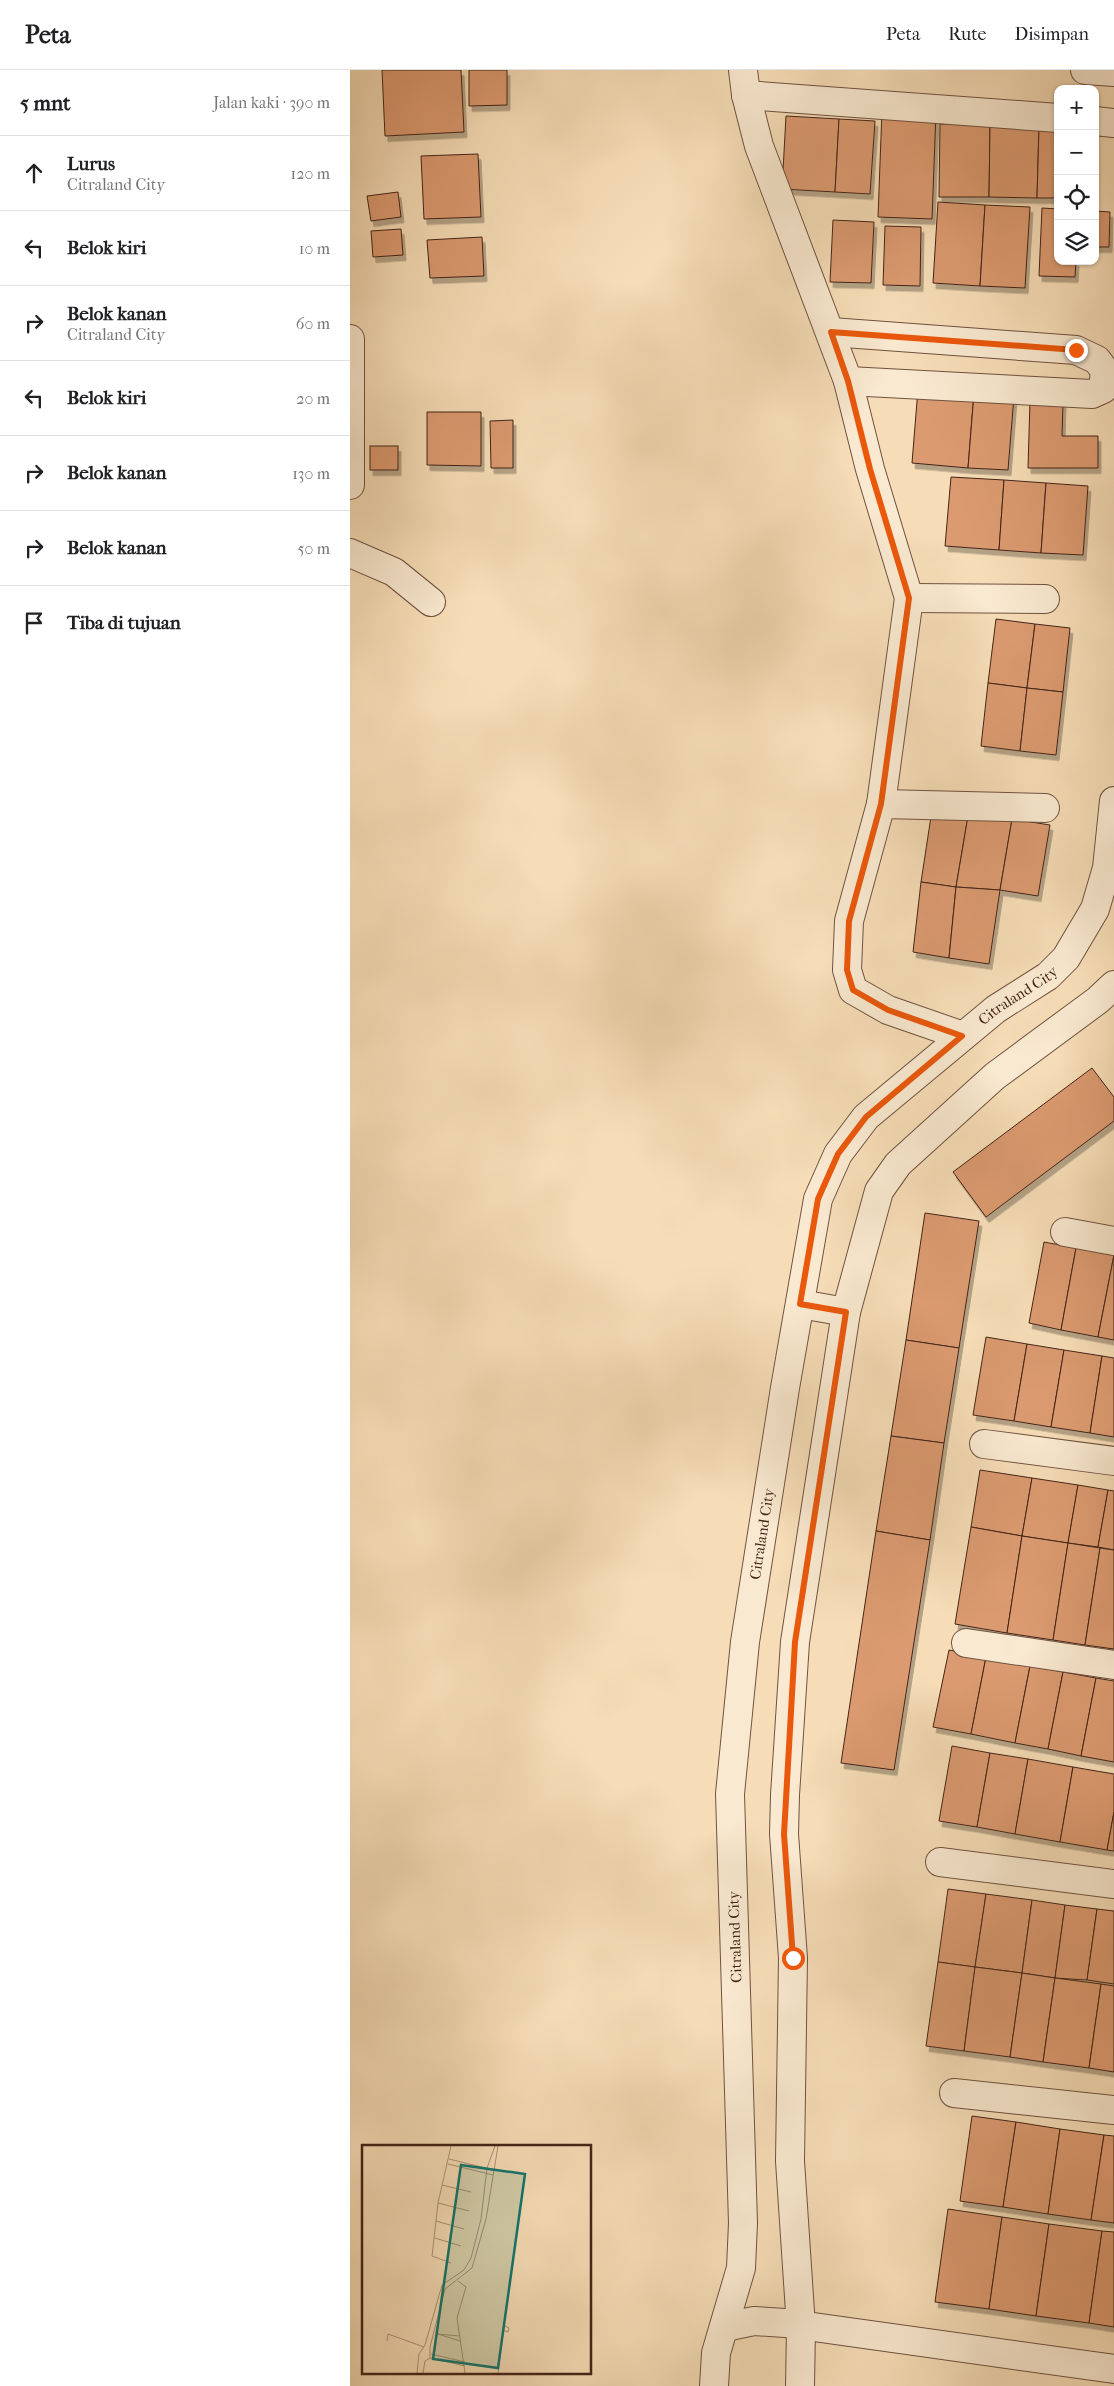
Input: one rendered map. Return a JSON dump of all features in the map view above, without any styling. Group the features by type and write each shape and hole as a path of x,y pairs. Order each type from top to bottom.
{"street":[{"path":"1085,70 1114,72"},
{"path":"962,1036 888,1010 853,990 847,970 849,921 881,804 909,598 870,469 848,381 831,332 758,146 745,82 1054,118"},
{"path":"1099,121 1114,123"},
{"path":"831,332 1076,350 1097,360 1105,371 1103,389 1092,394 848,381"},
{"path":"350,339 350,485"},
{"path":"350,553 394,572 431,602"},
{"path":"909,598 1044,599"},
{"name":"Citraland City","path":"714,2386 716,2352 741,2268 743,2223 730,1794 745,1642 818,1199 838,1154 866,1117 962,1036 996,1009 1048,976 1066,958 1095,909 1107,868 1114,802"},
{"path":"881,804 1045,808"},
{"path":"800,2386 801,2327 790,2161 793,1958 784,1834 785,1795 795,1642 846,1312 879,1191 898,1164 995,1076 1098,1000 1114,985"},
{"path":"1065,1232 1114,1241"},
{"path":"800,1304 846,1312"},
{"path":"984,1444 1114,1461"},
{"path":"966,1642 1114,1666"},
{"path":"940,1862 1114,1884"},
{"path":"954,2093 1114,2110"},
{"path":"725,2327 754,2321 785,2323 801,2327 926,2341 1114,2369"}],"building":[{"path":"382,70 461,70 464,132 385,136"},
{"path":"469,70 507,70 507,105 469,106"},
{"path":"882,110 936,112 932,219 878,217"},
{"path":"786,116 839,119 835,192 782,189"},
{"path":"839,119 875,121 870,194 835,192"},
{"path":"940,124 990,125 989,197 939,197"},
{"path":"990,125 1039,126 1037,198 989,197"},
{"path":"1039,126 1054,126 1054,198 1037,198"},
{"path":"478,154 481,217 424,219 421,156"},
{"path":"398,192 401,217 371,221 367,196"},
{"path":"938,202 985,205 980,286 933,283"},
{"path":"985,205 1030,207 1025,288 980,286"},
{"path":"1042,208 1054,209 1054,265 1076,265 1075,277 1039,276"},
{"path":"1099,211 1110,212 1109,247 1099,247"},
{"path":"833,220 874,222 871,283 830,282"},
{"path":"885,226 921,227 920,286 883,285"},
{"path":"401,229 403,255 373,257 371,231"},
{"path":"482,237 484,276 430,278 427,240"},
{"path":"918,389 974,393 968,468 912,463"},
{"path":"974,393 1014,396 1008,470 968,468"},
{"path":"1030,401 1063,402 1062,436 1098,436 1098,468 1028,468"},
{"path":"427,412 481,412 481,466 427,465"},
{"path":"513,420 513,468 491,468 490,421"},
{"path":"370,446 398,446 398,470 370,470"},
{"path":"951,477 1004,480 999,550 945,546"},
{"path":"1004,480 1046,483 1041,553 999,550"},
{"path":"1046,483 1088,486 1083,555 1041,553"},
{"path":"996,619 1035,624 1027,688 988,683"},
{"path":"1035,624 1070,628 1063,692 1027,688"},
{"path":"988,683 1027,688 1020,751 981,746"},
{"path":"1027,688 1063,692 1056,755 1020,751"},
{"path":"932,810 968,816 956,887 921,882"},
{"path":"968,816 1012,819 1000,890 956,887"},
{"path":"1012,819 1050,825 1038,896 1000,890"},
{"path":"921,882 956,887 949,958 913,952"},
{"path":"956,887 1000,890 989,964 949,958"},
{"path":"1092,1068 1114,1097 1114,1121 986,1217 953,1172"},
{"path":"925,1213 979,1221 959,1348 906,1340"},
{"path":"1044,1242 1076,1248 1061,1330 1029,1323"},
{"path":"1076,1248 1114,1255 1098,1337 1061,1330"},
{"path":"1114,1255 1114,1340 1098,1337"},
{"path":"986,1337 1027,1344 1014,1421 973,1415"},
{"path":"906,1340 959,1348 944,1443 891,1436"},
{"path":"1027,1344 1064,1350 1051,1427 1014,1421"},
{"path":"1064,1350 1102,1356 1090,1433 1051,1427"},
{"path":"1102,1356 1114,1358 1114,1437 1090,1433"},
{"path":"891,1436 944,1443 930,1540 876,1531"},
{"path":"980,1470 1032,1478 1022,1536 971,1527"},
{"path":"1032,1478 1078,1485 1068,1543 1022,1536"},
{"path":"1078,1485 1108,1490 1098,1547 1068,1543"},
{"path":"1108,1490 1114,1491 1114,1550 1098,1547"},
{"path":"971,1527 1022,1536 1007,1633 955,1624"},
{"path":"876,1531 930,1540 894,1770 841,1763"},
{"path":"1022,1536 1068,1543 1053,1640 1007,1633"},
{"path":"1068,1543 1100,1548 1085,1645 1053,1640"},
{"path":"1100,1548 1114,1550 1114,1649 1085,1645"},
{"path":"949,1650 986,1657 971,1734 933,1727"},
{"path":"986,1657 1030,1666 1015,1743 971,1734"},
{"path":"1030,1666 1063,1672 1048,1749 1015,1743"},
{"path":"1063,1672 1096,1678 1081,1756 1048,1749"},
{"path":"1096,1678 1114,1681 1114,1762 1081,1756"},
{"path":"952,1746 990,1753 977,1827 939,1821"},
{"path":"990,1753 1028,1759 1015,1834 977,1827"},
{"path":"1028,1759 1073,1767 1060,1842 1015,1834"},
{"path":"1073,1767 1114,1774 1114,1812 1107,1850 1060,1842"},
{"path":"1114,1812 1114,1851 1107,1850"},
{"path":"948,1889 986,1894 975,1967 938,1962"},
{"path":"986,1894 1032,1900 1022,1973 975,1967"},
{"path":"1032,1900 1065,1905 1055,1978 1022,1973"},
{"path":"1065,1905 1097,1909 1087,1980 1055,1978"},
{"path":"1097,1909 1114,1911 1114,1984 1087,1980"},
{"path":"938,1962 975,1967 964,2051 926,2046"},
{"path":"975,1967 1022,1973 1010,2057 964,2051"},
{"path":"1022,1973 1055,1978 1043,2062 1010,2057"},
{"path":"1055,1978 1101,1984 1089,2068 1043,2062"},
{"path":"1101,1984 1114,1986 1114,2072 1089,2068"},
{"path":"972,2116 1016,2122 1003,2207 960,2201"},
{"path":"1016,2122 1060,2129 1048,2214 1003,2207"},
{"path":"1060,2129 1104,2135 1091,2220 1048,2214"},
{"path":"1104,2135 1114,2136 1114,2223 1091,2220"},
{"path":"948,2209 1002,2217 989,2309 935,2302"},
{"path":"1002,2217 1049,2224 1036,2316 989,2309"},
{"path":"1049,2224 1102,2231 1089,2323 1036,2316"},
{"path":"1102,2231 1114,2232 1114,2327 1089,2323"}],"route":[{"path":"793,1958 784,1834 795,1642 846,1312 800,1304 818,1199 838,1154 866,1117 962,1036 888,1010 853,990 847,970 849,921 881,804 909,598 870,469 848,381 831,332 1076,350"}]}
